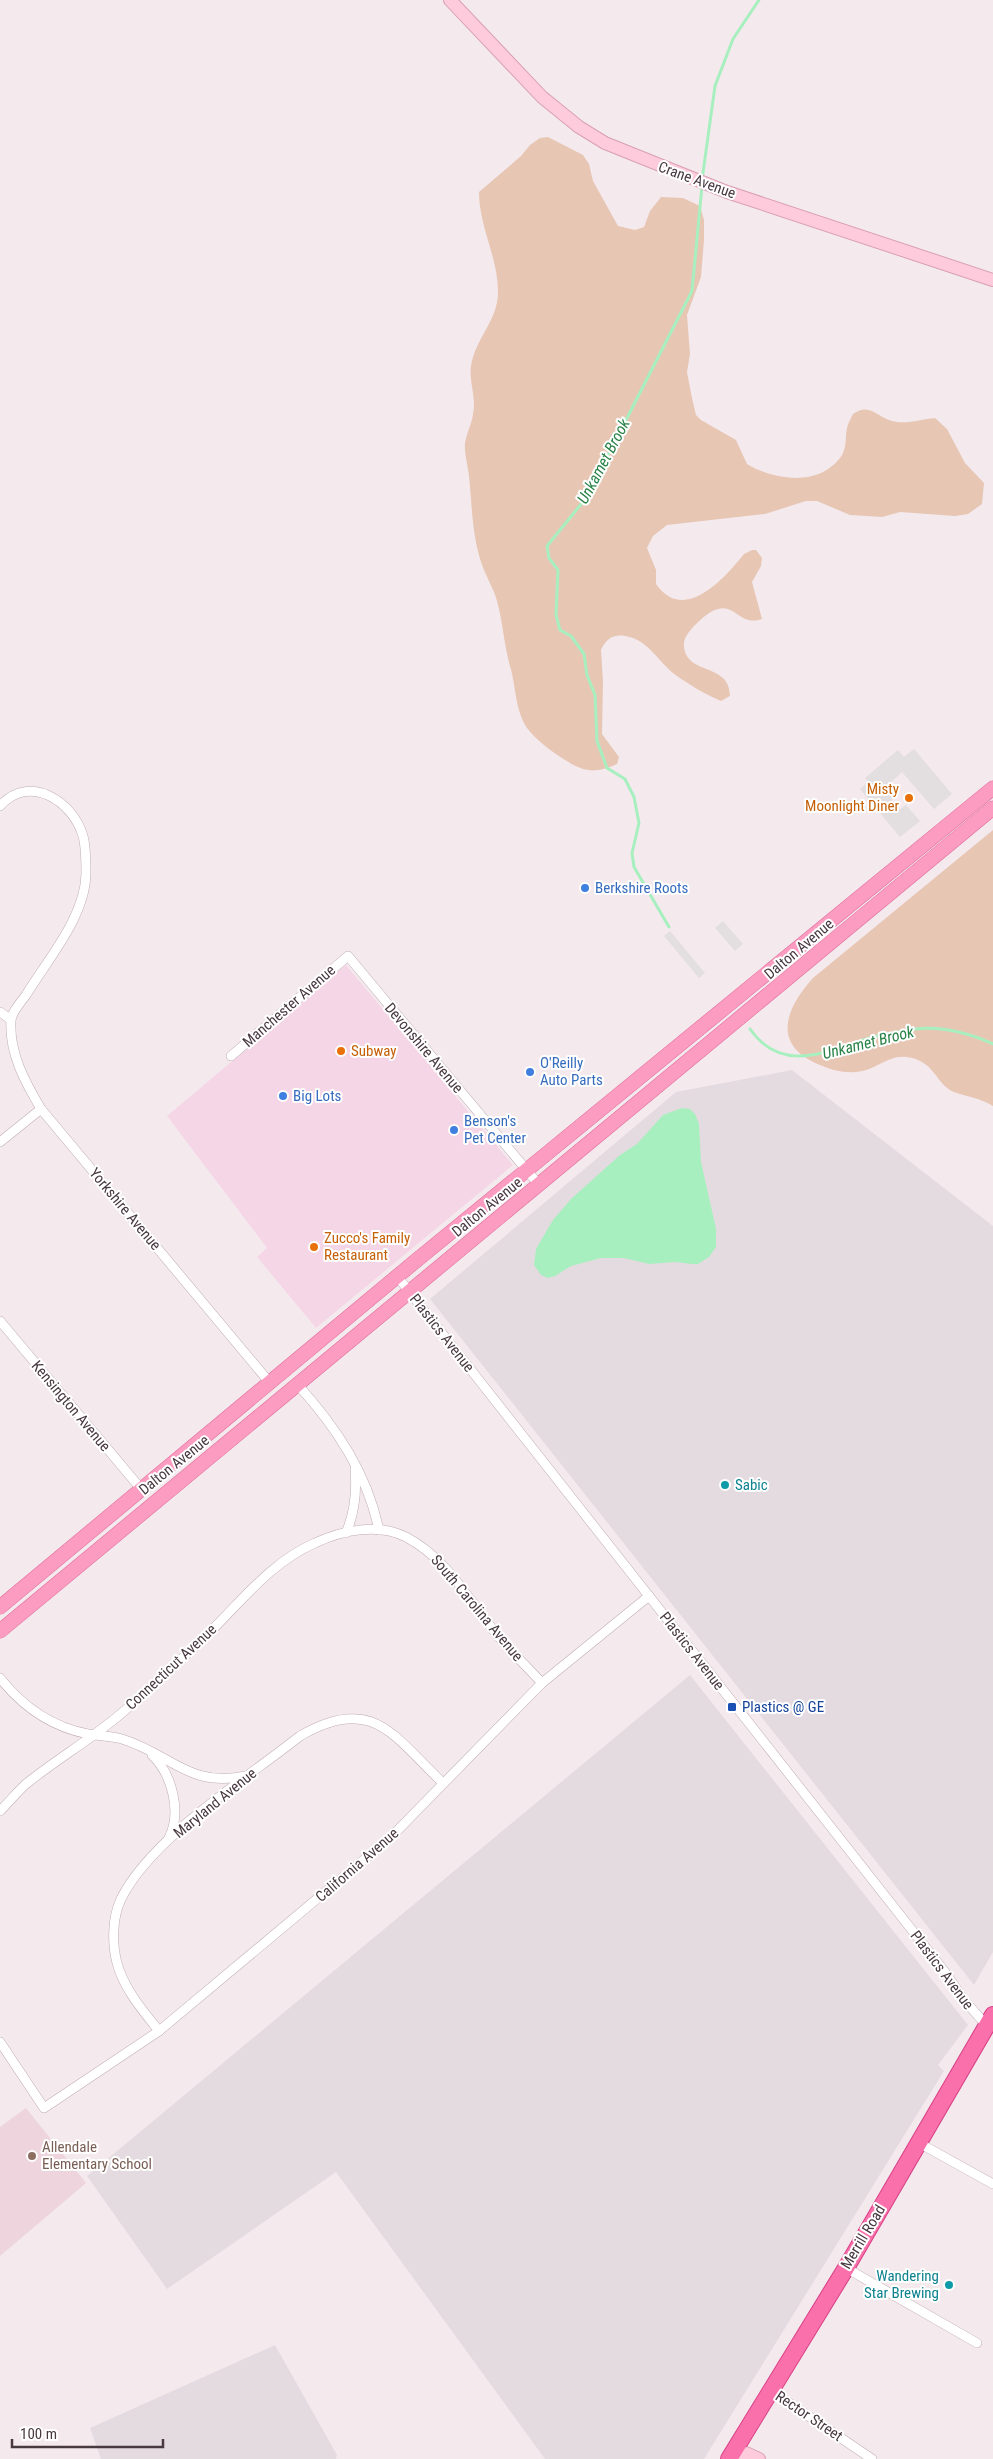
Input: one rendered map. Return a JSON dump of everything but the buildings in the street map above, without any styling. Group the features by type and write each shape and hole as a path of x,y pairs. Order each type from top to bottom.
{"highway":[{"name":"Merrill Road","path":"729,2458 846,2268 991,2024"}],"main road":[{"name":"Crane Avenue","path":"450,0 542,97 579,127 614,148 710,186 993,280"},
{"name":"Dalton Avenue","path":"0,1607 398,1276 993,788"},
{"name":"Dalton Avenue","path":"0,1631 993,808"},
{"path":"729,2458 746,2453 759,2459"}],"street":[{"path":"0,806 7,798 26,790 47,794 65,805 84,837 86,875 78,912 10,1019 0,1024"},
{"name":"Devonshire Avenue","path":"348,956 540,1185"},
{"name":"Manchester Avenue","path":"231,1056 348,956"},
{"path":"0,1012 10,1019"},
{"name":"Yorkshire Avenue","path":"10,1019 14,1056 22,1077 41,1109 270,1383"},
{"path":"0,1142 41,1109"},
{"name":"Plastics Avenue","path":"398,1276 945,1972 964,2000 991,2024"},
{"name":"Kensington Avenue","path":"0,1321 142,1490"},
{"path":"298,1385 321,1410 354,1459 375,1513 379,1530"},
{"path":"346,1533 355,1504 357,1486 354,1459"},
{"name":"Connecticut Avenue","path":"0,1811 25,1785 121,1714 168,1672 264,1577 295,1553 315,1542 346,1533 379,1530"},
{"name":"South Carolina Avenue","path":"379,1530 406,1537 433,1554 460,1585 497,1635 542,1683"},
{"name":"California Avenue","path":"0,2042 44,2108 159,2031 391,1837 542,1683 649,1596"},
{"path":"0,1678 12,1692 38,1714 70,1730 92,1735 121,1738 199,1776 220,1780 248,1776"},
{"name":"Maryland Avenue","path":"159,2031 134,1998 123,1977 117,1963 114,1940 115,1919 120,1901 134,1878 165,1844 248,1776 300,1736 321,1723 356,1718 373,1721 395,1734 443,1783"},
{"path":"149,1752 162,1766 173,1795 175,1817 173,1827 165,1844"},
{"path":"919,2143 993,2184"},
{"path":"846,2268 977,2344"},
{"name":"Rector Street","path":"770,2390 872,2459"}],"shaded area":[{"path":"548,137 583,155 589,164 593,181 618,226 635,230 644,227 650,211 661,197 683,198 700,206 704,220 704,240 701,277 687,315 690,354 687,372 696,415 701,420 736,440 747,464 758,470 784,477 797,478 822,472 833,465 842,455 845,448 847,428 853,414 864,409 897,422 935,418 947,429 965,463 984,483 982,504 968,514 955,516 900,512 882,517 850,515 817,501 806,501 765,514 667,525 653,536 647,548 656,570 656,584 667,595 679,600 691,599 703,593 726,575 744,554 756,550 762,558 761,566 752,582 762,619 745,619 725,608 717,609 707,614 685,638 684,646 692,662 716,673 728,685 730,696 721,701 698,690 670,671 647,647 634,638 621,636 608,640 601,650 603,681 602,734 619,757 617,764 596,770 578,767 544,746 527,728 520,714 497,601 478,551 465,451 465,443 474,407 471,374 472,361 495,311 498,292 495,267 482,217 479,192 521,156 530,145 540,138"},
{"path":"914,749 952,794 934,809 902,772 889,784 897,795 891,801 899,810 906,805 920,821 900,837 860,789 868,782 865,778 898,750 904,757"},
{"path":"993,830 993,1106 948,1089 929,1068 916,1059 906,1057 893,1058 863,1071 842,1072 820,1065 805,1057 795,1048 789,1038 788,1026 795,1002 803,990 813,978"},
{"path":"723,921 743,944 735,951 715,928"},
{"path":"670,931 705,973 699,978 664,936"},
{"path":"346,965 513,1165 316,1328 257,1257 267,1248 167,1116"},
{"path":"792,1070 993,1226 993,1952 974,1985 430,1299 676,1092"},
{"path":"682,1108 690,1109 695,1114 699,1124 701,1162 716,1229 716,1247 709,1257 698,1264 675,1262 649,1264 624,1258 601,1258 571,1266 548,1278 541,1275 534,1265 536,1249 553,1220 571,1199 620,1155 637,1144 663,1115"},
{"path":"690,1675 968,2025 938,2065 944,2071 704,2459 545,2459 336,2172 167,2289 87,2176"},
{"name":"Allendale Elementary School","path":"26,2108 86,2183 0,2256 0,2127"},
{"path":"275,2345 337,2455 336,2459 101,2459 90,2428"}],"waterway":[{"name":"Unkamet Brook","path":"702,180 715,86 733,39 759,0"},
{"name":"Unkamet Brook","path":"669,927 634,867 632,853 639,823 634,797 625,779 607,768 597,741 595,695 587,675 584,654 571,636 560,630 556,615 558,570 549,558 547,546 586,498 692,291 702,186"},
{"name":"Unkamet Brook","path":"750,1029 763,1043 777,1052 792,1056 824,1053 873,1037 925,1028 955,1031 993,1044"}],"place":[{"name":"Misty Moonlight Diner","path":"909,798"},
{"name":"Berkshire Roots","path":"585,888"},
{"name":"Subway","path":"341,1051"},
{"name":"O'Reilly Auto Parts","path":"530,1072"},
{"name":"Big Lots","path":"283,1096"},
{"name":"Benson's Pet Center","path":"454,1130"},
{"name":"Zucco's Family Restaurant","path":"314,1247"},
{"name":"Sabic","path":"725,1485"},
{"name":"Plastics @ GE","path":"732,1707"},
{"name":"Allendale Elementary School","path":"32,2156"},
{"name":"Wandering Star Brewing","path":"949,2285"}]}
